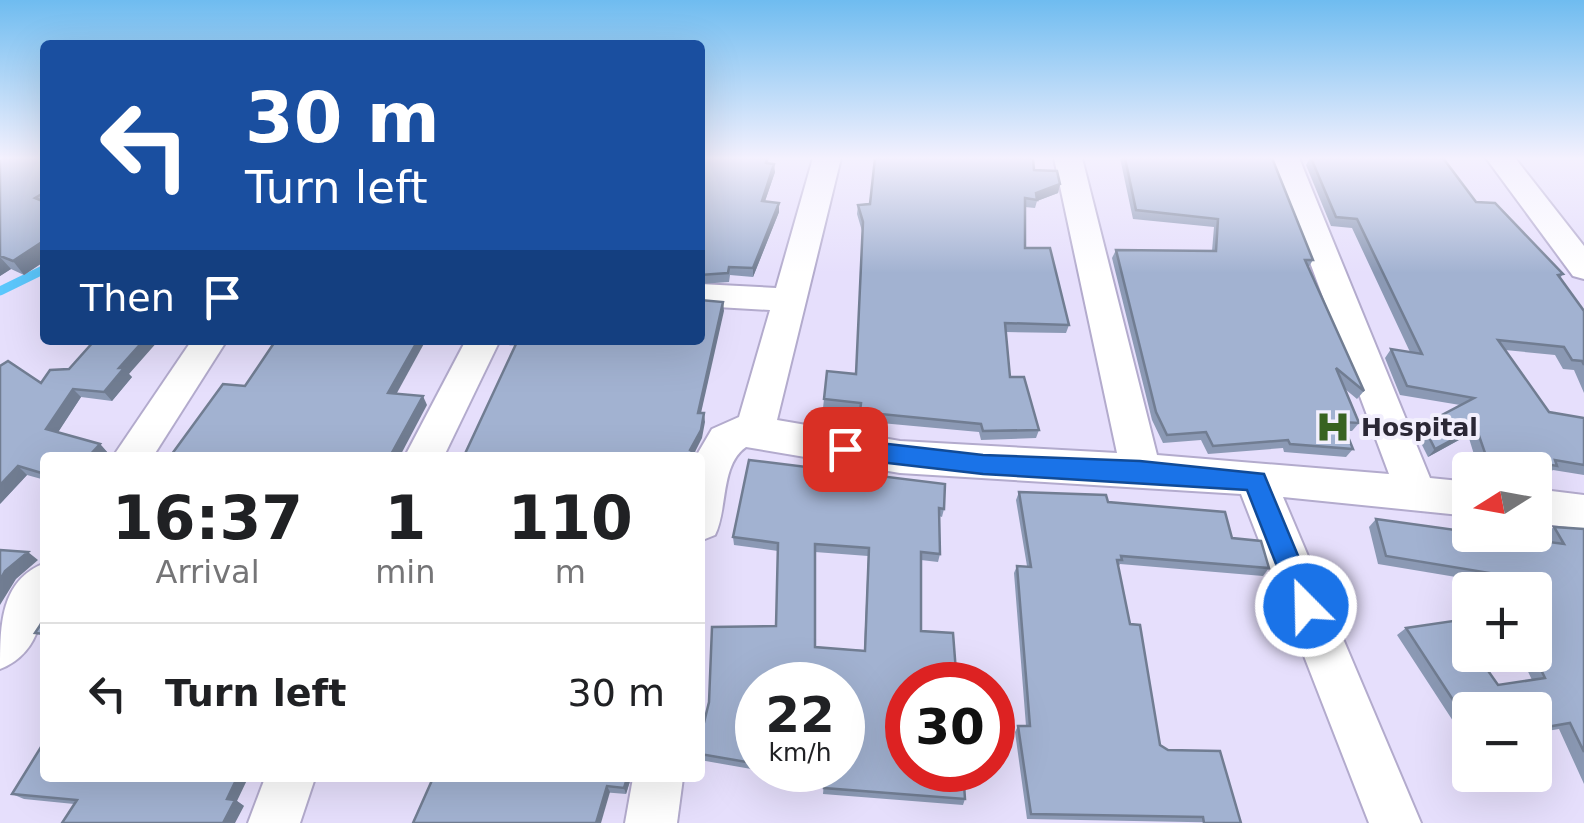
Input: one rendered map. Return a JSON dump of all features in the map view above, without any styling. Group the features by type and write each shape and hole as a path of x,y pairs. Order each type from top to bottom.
{"street":[{"path":"755,430 817,196"},
{"path":"1077,196 1140,470"},
{"path":"1300,196 1416,493"},
{"path":"1537,196 1569,229 1584,268"},
{"path":"705,295 790,300"},
{"path":"135,452 207,345"},
{"path":"427,452 480,345"},
{"path":"705,506 723,443 736,432 755,430 806,443 915,458 1140,470 1452,497"},
{"path":"1256,481 1395,823"},
{"path":"1552,508 1584,512"},
{"path":"0,647 40,589"},
{"path":"274,823 289,782"},
{"path":"651,823 657,782"}],"building":[{"path":"0,196 38,196 40,243 13,261 0,256"},
{"path":"705,196 763,196 762,201 779,203 753,268 729,267 728,273 705,275"},
{"path":"871,196 1036,196 1037,200 1025,198 1025,248 1050,248 1069,325 1005,323 1010,377 1024,377 1039,430 983,431 981,424 860,412 861,403 824,399 827,371 856,374 863,222 858,205 870,204"},
{"path":"1133,196 1287,196 1313,260 1305,260 1364,391 1336,368 1359,423 1342,422 1353,449 1290,444 1288,440 1213,446 1206,432 1167,435 1156,412 1116,250 1216,251 1218,219 1136,210"},
{"path":"1327,196 1472,196 1476,202 1495,203 1563,274 1558,275 1584,311 1584,365 1572,360 1564,347 1498,340 1549,412 1584,418 1584,465 1555,460 1557,466 1552,465 1552,452 1485,452 1476,427 1435,449 1423,425 1474,398 1407,386 1391,349 1422,354 1357,219 1336,217"},
{"path":"705,300 723,302 698,413 704,413 701,430 690,450 693,452 466,452 516,345 705,345"},
{"path":"91,345 140,345 104,392 73,389 46,429 100,444 93,452 40,452 40,473 18,466 0,485 0,366 8,361 41,383 50,370 69,369"},
{"path":"273,345 415,345 388,393 423,396 392,452 173,452 223,384 245,386"},
{"path":"749,460 945,484 944,509 939,508 940,554 921,552 921,631 953,633 955,662 885,662 885,792 965,792 965,799 865,791 865,662 735,662 735,760 705,755 712,627 776,626 778,543 733,537","holes":["815,544 869,548 865,651 815,647"]},
{"path":"1019,492 1106,495 1108,502 1225,512 1232,538 1261,541 1269,568 1121,556 1122,560 1117,560 1130,624 1140,625 1160,745 1168,750 1220,751 1241,823 1204,823 1203,817 1031,814 1018,726 1030,726 1017,566 1031,567"},
{"path":"1376,519 1452,530 1452,552 1552,552 1552,542 1564,544 1554,527 1584,529 1584,752 1570,723 1552,726 1552,692 1452,692 1452,698 1406,628 1452,621 1452,672 1489,672 1498,685 1545,678 1542,672 1552,672 1552,572 1484,572 1386,556"},
{"path":"0,550 28,552 0,580"},
{"path":"40,749 40,782 235,782 227,799 235,800 223,823 62,823 77,800 12,794"},
{"path":"431,782 626,782 624,788 607,786 596,823 413,823"}],"waterway":[{"path":"0,291 40,271"}],"place":[{"name":"Hospital","path":"1333,427"}],"route":[{"path":"845,449 1020,467 1140,470 1256,481 1306,606"}]}
